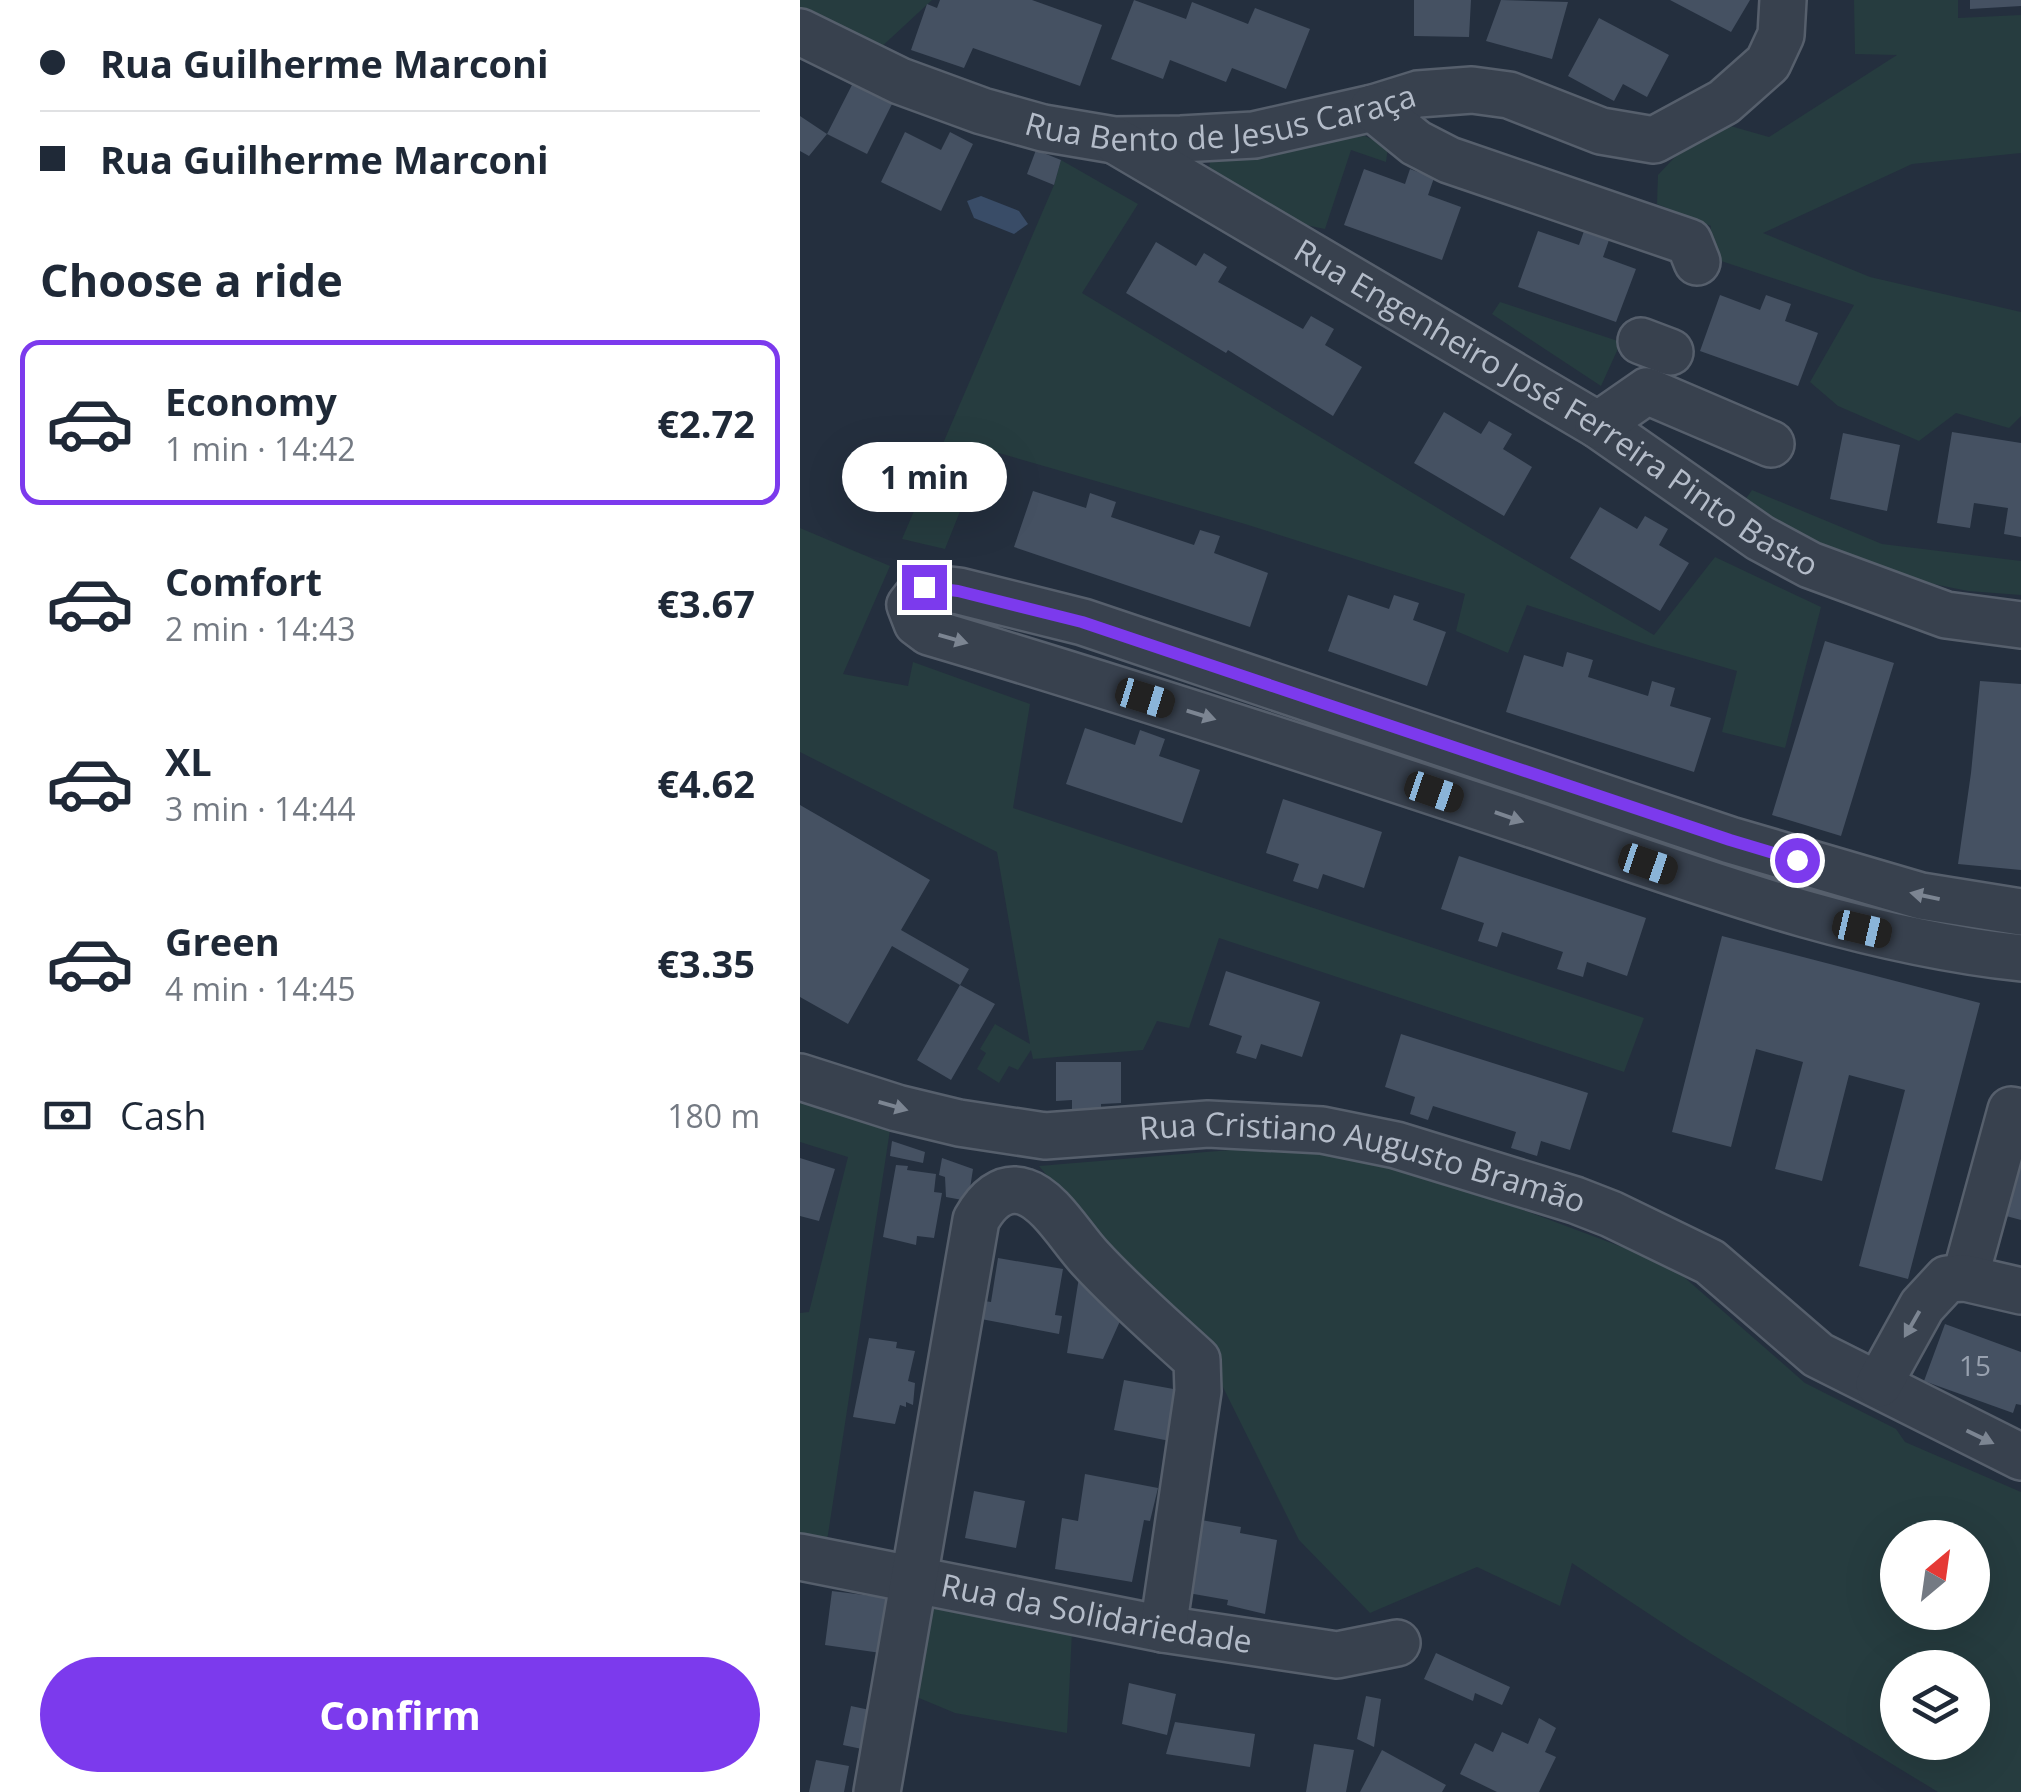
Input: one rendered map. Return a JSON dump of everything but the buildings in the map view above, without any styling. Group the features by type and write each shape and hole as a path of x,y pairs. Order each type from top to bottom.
{"street":[{"name":"Rua Bento de Jesus Caraça","path":"800,32 900,81 982,111 1043,128 1114,140 1254,135 1418,94 1472,90 1509,96 1601,131 1654,140 1724,102 1768,63 1781,34 1783,0"},
{"path":"1372,108 1416,143 1449,160 1693,252"},
{"name":"Rua Engenheiro José Ferreira Pinto Basto","path":"1114,140 1598,426 1760,538 1810,565 1946,616 2021,625"},
{"path":"1598,426 1647,391 1771,444"},
{"path":"2021,912 1921,896 1730,840 1082,622 958,591 924,587 910,604 917,622 929,632 1216,720 1719,888 1828,922 1964,952 2021,958"},
{"path":"1434,792 1450,746"},
{"name":"Rua Cristiano Augusto Bramão","path":"800,1076 897,1108 959,1123 1044,1136 1208,1124 1322,1130 1396,1145 1575,1200 1710,1262 1818,1355 2021,1457"},
{"path":"1965,1278 2011,1110 2021,1112"},
{"path":"877,1792 976,1220 994,1196 1024,1191 1038,1200 1089,1257 1197,1360 1198,1391 1163,1629"},
{"path":"1878,1384 1922,1306 1948,1279 1965,1278 2021,1291"},
{"name":"Rua da Solidariedade","path":"800,1557 1163,1629 1337,1655 1397,1643"}],"green space":[{"path":"800,0 932,0 878,50 800,8"},
{"path":"1854,0 1958,0 1958,18 2021,15 2021,153 1912,164 1763,233 1870,277 2021,312 2021,416 2009,428 1956,413 1919,441 1838,406 1810,382 1854,305 1706,256 1711,226 1657,204 1658,175 1720,123 1769,137 1897,55 1855,54"},
{"path":"1365,136 1388,147 1386,162 1351,150 1325,229 1296,223 1208,175 1211,156"},
{"path":"1061,160 1138,204 1082,293 1479,533 1654,635 1715,557 1821,607 1785,748 1722,732 1737,671 1527,605 1508,653 1456,631 1465,594 1245,524 985,449 945,549 902,539 1054,185"},
{"path":"1500,302 1621,342 1601,386 1492,314"},
{"path":"1752,490 1882,544 2021,561 2021,595 1968,591 1884,574 1740,507"},
{"path":"800,528 890,566 843,674 908,686 913,662 1030,704 1013,808 1644,1018 1624,1072 1219,938 1189,1028 1157,1021 1143,1050 1033,1059 1031,1050 1018,1070 1009,1066 999,1083 977,1069 986,1053 980,1049 995,1024 1030,1044 997,852 800,752"},
{"path":"800,1100 890,1130 827,1541 800,1534 800,1313 809,1312 848,1157 800,1142"},
{"path":"1339,1141 1646,1256 1684,1277 1805,1383 1896,1429 1905,1442 2021,1492 2021,1792 1938,1792 1885,1760 1990,1760 1990,1650 1880,1650 1880,1757 1690,1641 1572,1563 1560,1606 1477,1567 1370,1613 1299,1540 1199,1339 1181,1336 1039,1166"},
{"path":"928,1601 1072,1632 1067,1733 955,1713 907,1693"}],"water":[{"path":"981,196 1019,211 1028,224 1014,234 974,218 967,201"}],"route":[{"path":"924,587 958,591 1082,622 1797,860"}]}
